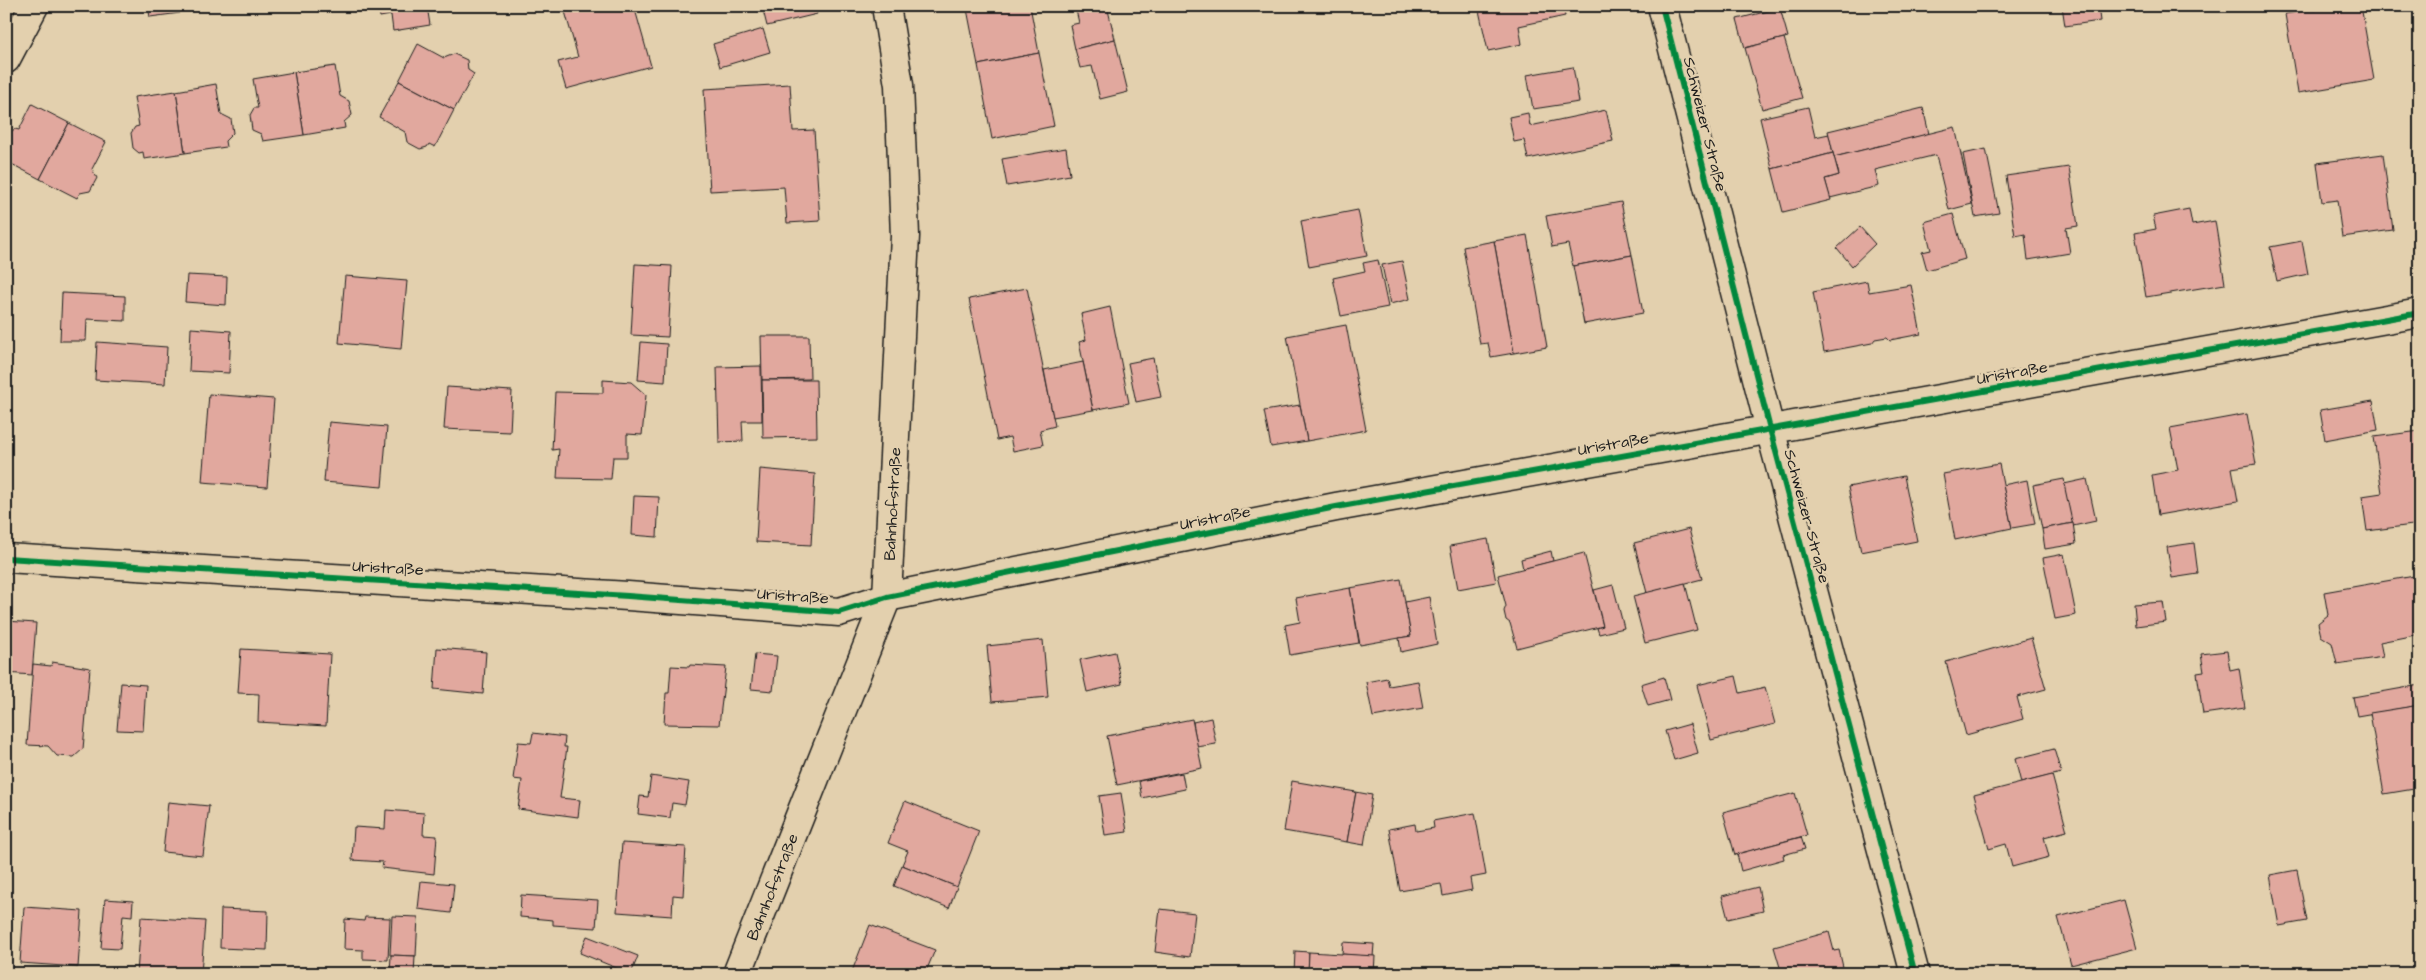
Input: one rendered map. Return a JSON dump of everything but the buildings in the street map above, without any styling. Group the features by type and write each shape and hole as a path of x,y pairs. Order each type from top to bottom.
{"street":[{"path":"6,59 34,6"},
{"name":"Bahnhofstraße","path":"737,974 887,597 905,236 899,85 886,6"},
{"name":"Schweizer Straße","path":"1662,6 1770,429 1915,974"},
{"name":"Uristraße","path":"6,558 628,596 839,612 887,597 1336,507 2420,314"}],"cycle path":[{"path":"1662,6 1770,429 1915,974"},
{"path":"6,558 628,596 839,612 887,597 1336,507 2420,313"}]}
